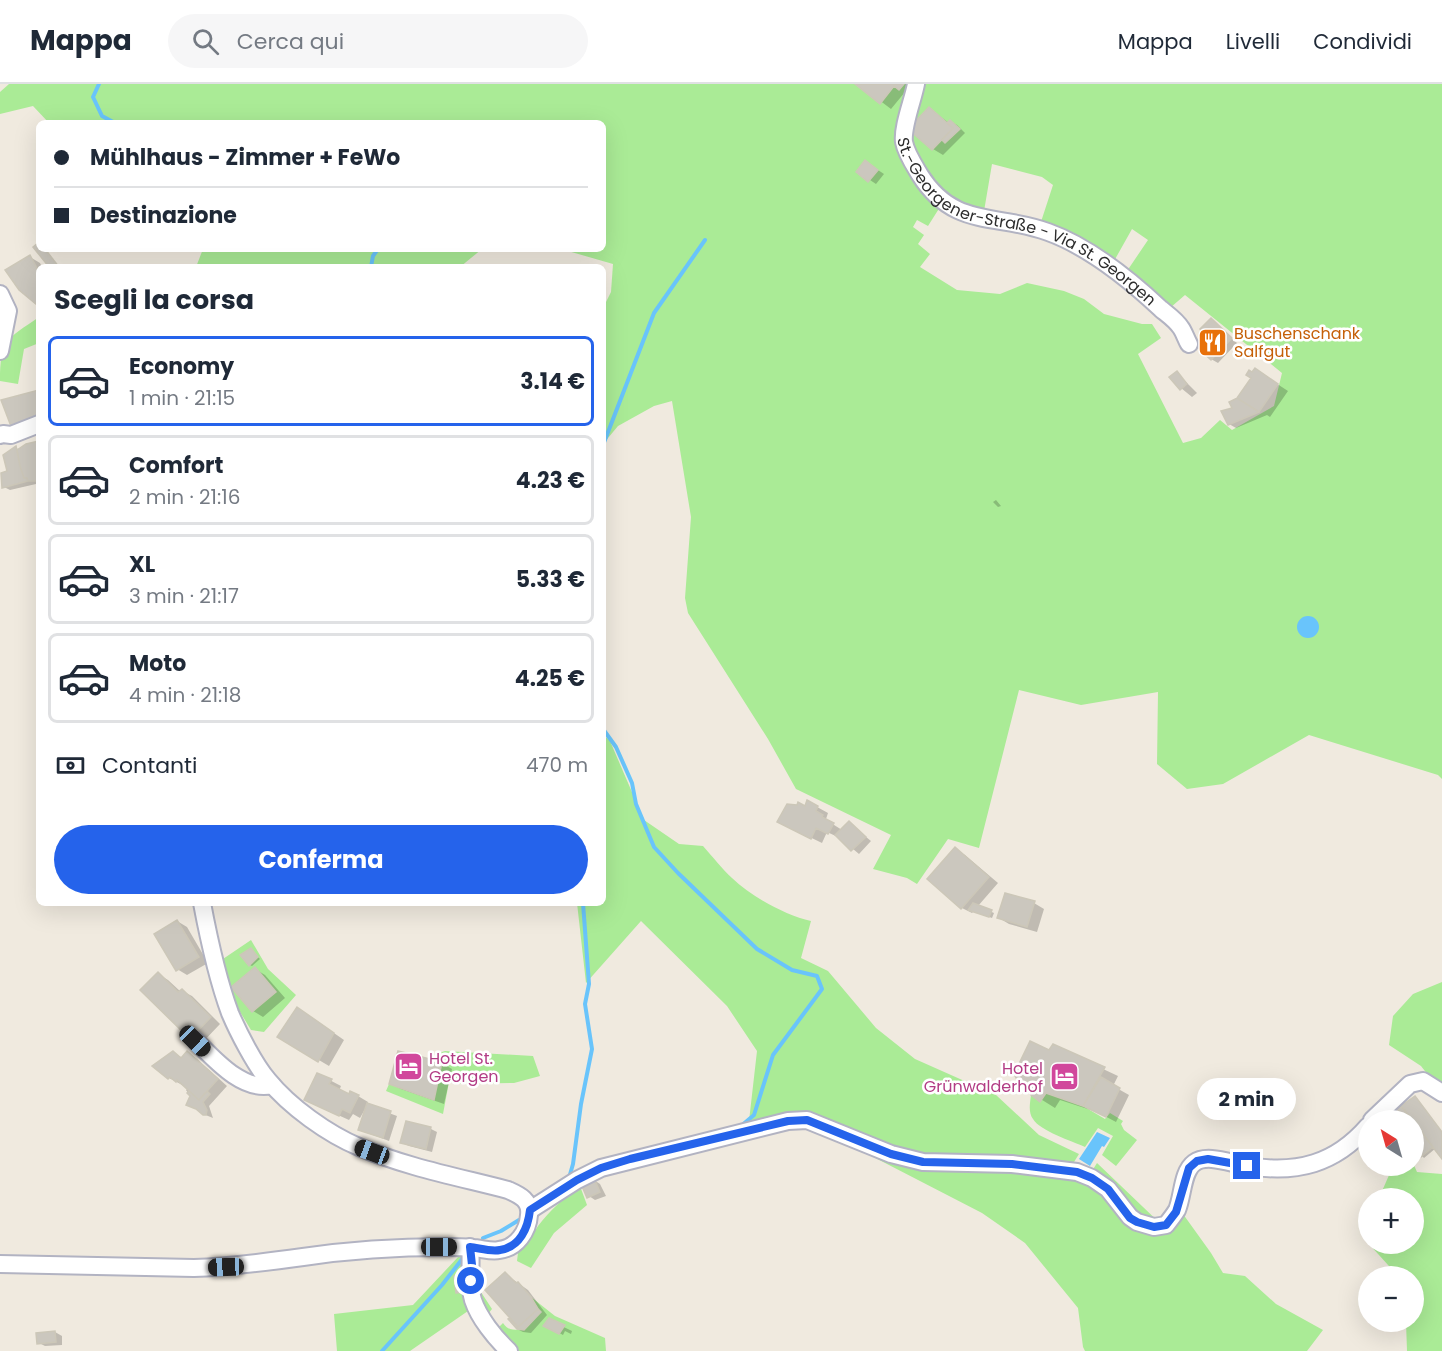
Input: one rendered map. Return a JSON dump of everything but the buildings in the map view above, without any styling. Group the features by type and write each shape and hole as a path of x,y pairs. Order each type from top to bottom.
{"street":[{"name":"St.-Georgener-Straße - Via St. Georgen","path":"916,84 904,130 904,143 915,167 939,199 962,212 1028,225 1049,232 1099,258 1153,301 1180,327 1189,344"},
{"path":"0,294 8,311 0,351"},
{"path":"1,433 10,435 36,425"},
{"path":"0,1264 226,1267 320,1254 370,1250 470,1247 500,1251 523,1236 529,1222 530,1210 520,1196 508,1190 384,1156 340,1138 311,1120 268,1080 231,1014 221,984 203,906"},
{"path":"195,1041 230,1074 263,1087 273,1085"},
{"path":"1384,1110 1416,1082 1442,1093"},
{"path":"530,1210 577,1180 601,1168 788,1121 807,1120 891,1154 923,1162 1012,1164 1077,1172 1092,1178 1108,1189 1130,1218 1154,1227 1166,1225 1176,1212 1189,1168 1197,1161 1208,1159 1268,1169 1305,1166 1338,1153 1358,1137"},
{"path":"470,1247 473,1299 479,1313 509,1351"}],"green space":[{"path":"9,84 1442,84 1442,779 1438,775 1309,735 1223,784 1187,789 1157,764 1158,692 1081,705 1019,690 979,848 948,839 917,884 907,878 873,869 891,835 796,789 768,739 688,613 685,598 691,517 672,401 654,406 618,426 606,440 606,302 611,292 613,264 571,252 606,252 606,120 46,120 33,106 0,114 0,92","holes":["992,164 1042,177 1053,185 1038,231 1109,270 1132,229 1148,240 1127,271 1163,314 1185,295 1282,373 1274,406 1232,430 1220,420 1201,438 1183,443 1138,354 1161,338 1152,324 1142,324 1104,314 1084,299 1064,291 1027,283 1000,294 957,290 920,267 930,254 918,244 924,235 913,227 917,220 928,226 940,207 982,223"]},
{"path":"202,252 478,252 464,264 197,264"},
{"path":"36,319 36,344 24,349 18,384 0,381 4,349 19,331"},
{"path":"606,737 610,741 644,820 679,844 703,846 728,874 749,892 780,910 811,921 801,958 828,971 876,1028 915,1059 996,1095 1039,1135 1079,1154 1074,1162 1092,1171 1097,1163 1165,1228 1183,1214 1223,1273 1245,1276 1276,1304 1323,1330 1307,1351 1085,1351 1078,1308 1025,1243 982,1213 825,1132 749,1121 757,1051 727,1006 641,921 586,983 577,906 606,906"},
{"path":"251,940 268,969 296,995 264,1032 251,1030 231,997 220,961"},
{"path":"1442,982 1442,1093 1421,1066 1389,1045 1393,1016 1413,994"},
{"path":"445,1051 533,1056 540,1076 514,1083 458,1084 449,1082 443,1114 386,1091 389,1084 434,1099 442,1062 436,1060 439,1053"},
{"path":"1046,1093 1083,1106 1105,1119 1110,1113 1123,1121 1121,1124 1124,1130 1137,1140 1116,1166 1102,1155 1113,1136 1098,1128 1085,1147 1049,1132 1037,1123 1031,1116 1030,1110 1031,1095 1040,1101"},
{"path":"1424,1173 1442,1174 1442,1351 1407,1351 1406,1332 1424,1332 1424,1266 1389,1266 1378,1254 1424,1254 1424,1188 1383,1188 1389,1176 1424,1176"},
{"path":"580,1186 587,1205 554,1233 531,1268 517,1261 518,1253 543,1220"},
{"path":"459,1256 469,1262 468,1311 410,1351 337,1351 334,1314 413,1305"},
{"path":"478,1260 479,1289 492,1309 488,1314 498,1328 503,1323 510,1329 524,1330 541,1312 531,1297 555,1316 605,1338 606,1351 509,1351 479,1313"}],"water":[{"path":"1308,616 1316,619 1319,627 1316,635 1308,638 1300,635 1297,627 1300,619"},
{"path":"1097,1132 1110,1138 1104,1147 1102,1146 1090,1166 1079,1159"}],"waterway":[{"path":"99,84 93,97 102,116 109,120"},
{"path":"606,437 654,313 705,240"},
{"path":"372,264 376,252"},
{"path":"606,733 616,747 632,783 636,804 654,847 757,949 792,970 817,976 822,989 773,1055 754,1115 741,1126"},
{"path":"569,1178 592,1049 585,1004 589,984 583,906"},
{"path":"483,1238 519,1220"},
{"path":"382,1351 442,1285 463,1258"}],"place":[{"name":"Buschenschank Salfgut","path":"1213,342"},
{"name":"Hotel St. Georgen","path":"408,1067"},
{"name":"Hotel Grünwalderhof","path":"1064,1077"}],"route":[{"path":"471,1281 470,1247 500,1251 512,1245 523,1236 529,1222 530,1210 577,1180 601,1168 630,1159 788,1121 807,1120 891,1154 923,1162 1012,1164 1077,1172 1092,1178 1108,1189 1130,1218 1154,1227 1166,1225 1176,1212 1189,1168 1197,1161 1208,1159 1247,1166"}]}
